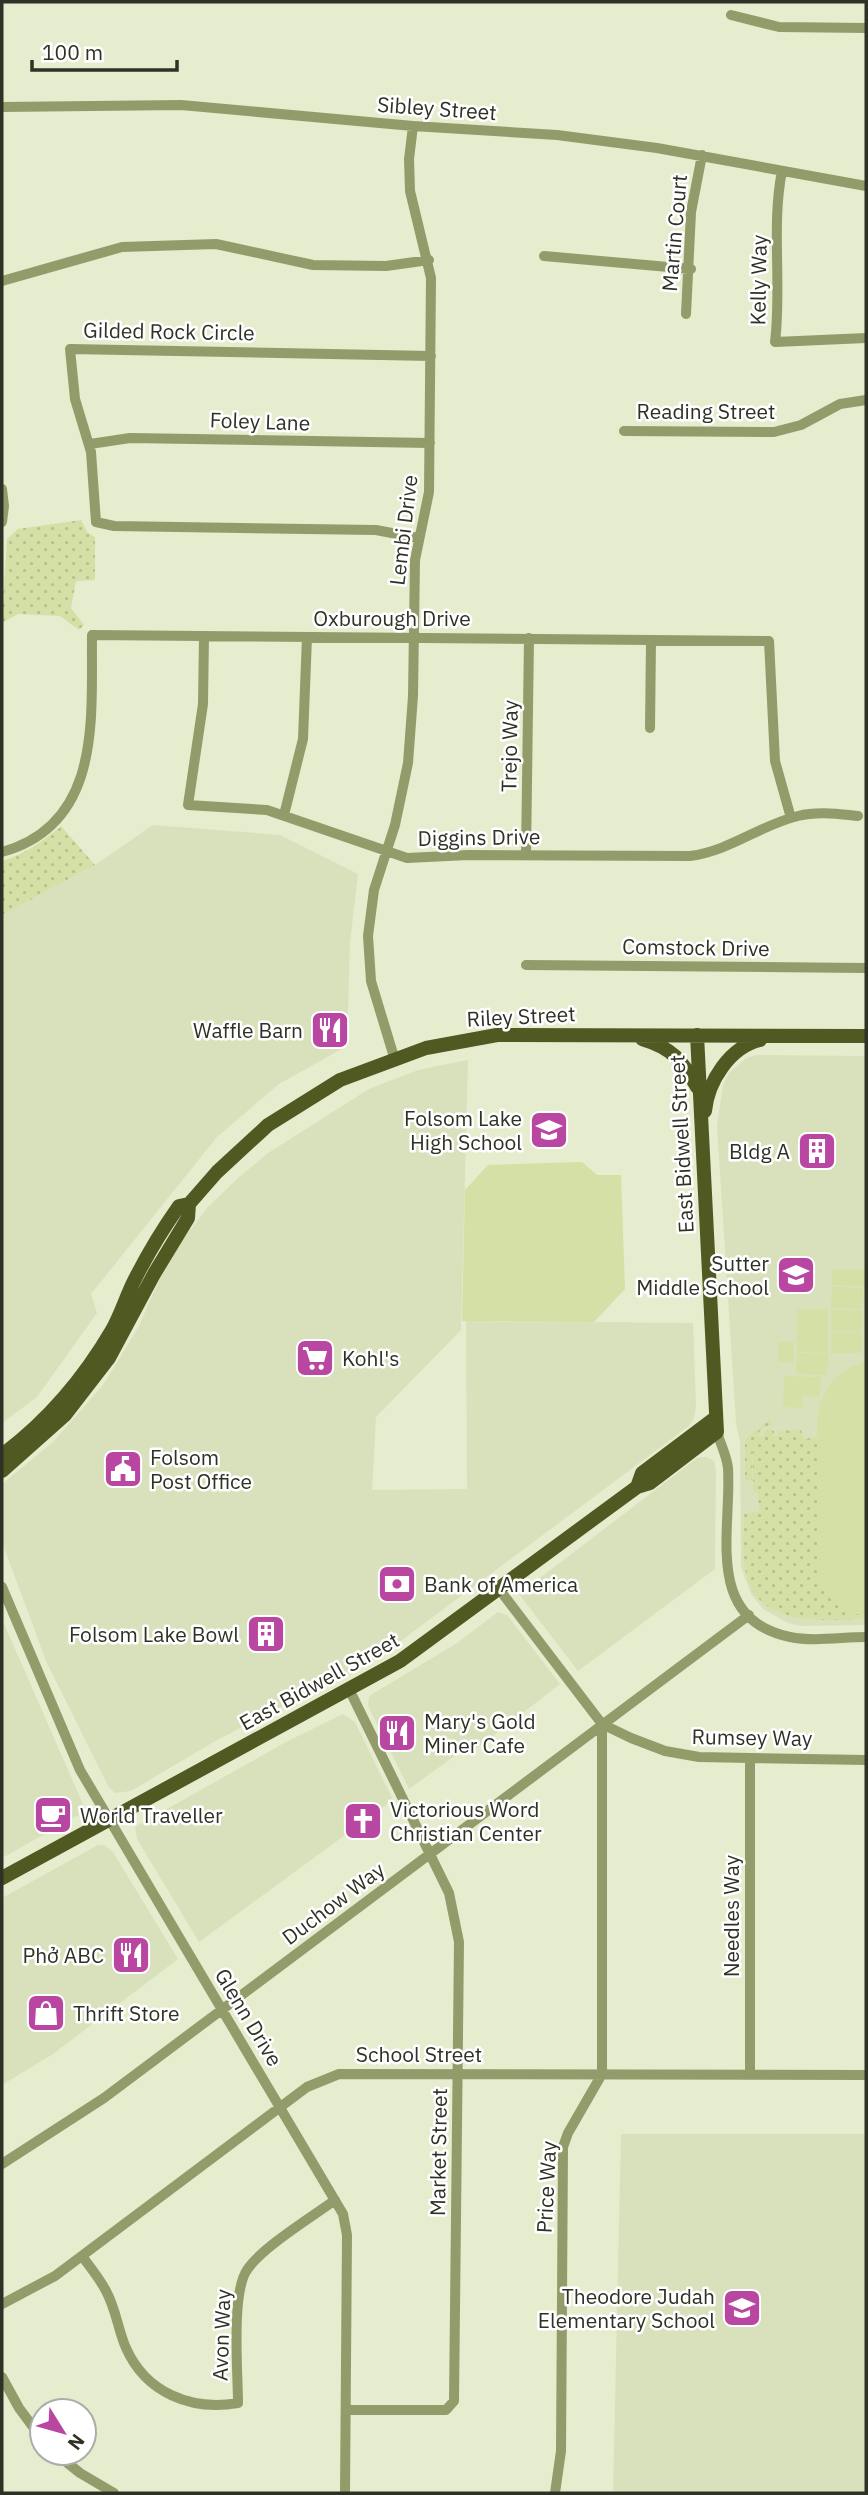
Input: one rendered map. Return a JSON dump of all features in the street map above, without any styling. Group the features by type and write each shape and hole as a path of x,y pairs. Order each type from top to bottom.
{"main road":[{"name":"Riley Street","path":"2,1455 56,1406 90,1364 120,1315 132,1284 178,1206 189,1204 237,1152 287,1112 340,1080 394,1057 456,1041 496,1035 866,1036"},
{"path":"630,1035 671,1050 682,1061 700,1092"},
{"name":"East Bidwell Street","path":"2,1878 421,1648 636,1487 642,1473 716,1425 697,1035"},
{"path":"702,1136 705,1104 718,1074 730,1056 747,1043 789,1036"},
{"name":"Riley Street","path":"2,1471 43,1437 74,1405 109,1358 188,1218 189,1204"},
{"path":"142,1299 143,1280 167,1236 166,1224"}],"street":[{"path":"731,15 779,27 866,29"},
{"name":"Sibley Street","path":"2,107 181,105 413,127 557,135 702,155 866,186"},
{"name":"Lembi Drive","path":"394,1057 376,1004 368,959 370,913 408,763 418,538 429,492 429,260 410,191 413,127"},
{"name":"Martin Court","path":"686,314 691,269 691,212 702,155"},
{"name":"Kelly Way","path":"782,171 779,201 779,305 775,342 866,338"},
{"path":"2,281 122,247 216,244 313,265 386,266 429,260"},
{"path":"544,256 691,269"},
{"name":"Gilded Rock Circle","path":"418,538 376,530 114,526 96,522 90,444 75,399 70,349 431,356"},
{"name":"Reading Street","path":"624,431 774,432 801,425 840,404 866,400"},
{"name":"Foley Lane","path":"90,444 130,438 430,443"},
{"path":"2,489 2,522"},
{"name":"Oxburough Drive","path":"2,852 31,839 52,823 69,802 84,772 91,732 92,635 769,641 773,738 778,772 791,818"},
{"name":"Diggins Drive","path":"204,636 203,704 188,805 249,808 284,815 386,853 422,859 468,855 704,854 791,818 816,813 858,816"},
{"path":"284,815 303,739 307,637"},
{"name":"Trejo Way","path":"526,855 529,638"},
{"path":"650,728 651,640"},
{"name":"Comstock Drive","path":"526,965 866,968"},
{"path":"716,1425 728,1466 726,1571 735,1595 749,1615 765,1628 789,1637 866,1637"},
{"name":"Glenn Drive","path":"2,1587 80,1770 345,2221 345,2493"},
{"name":"Rumsey Way","path":"499,1589 603,1724 666,1751 699,1757 866,1760"},
{"name":"Duchow Way","path":"2,2164 104,2098 749,1615"},
{"name":"Market Street","path":"346,2410 446,2410 454,2401 458,2073 457,1926 449,1893 349,1689"},
{"name":"Price Way","path":"555,2493 561,2451 563,2147 568,2133 602,2074 603,1724"},
{"name":"Needles Way","path":"750,1758 750,2074"},
{"name":"School Street","path":"2,2304 55,2276 307,2087 339,2074 866,2075"},
{"name":"Avon Way","path":"82,2256 106,2291 132,2360 149,2381 172,2396 197,2404 238,2403 239,2296 243,2276 258,2258 335,2200"},
{"path":"2,2377 28,2420"},
{"path":"72,2467 114,2493"}],"shaded area":[{"path":"81,520 87,532 95,537 95,580 76,581 71,608 84,625 79,630 60,616 18,614 2,623 7,539 18,529"},
{"path":"153,825 280,835 358,874 350,942 347,1046 279,1084 217,1137 91,1294 97,1313 37,1397 2,1423 2,915 95,865"},
{"path":"61,826 95,865 2,915 2,861 33,847"},
{"name":"Sutter Middle School","path":"757,1055 866,1056 866,1625 801,1626 788,1623 763,1609 751,1594 741,1567 740,1442 736,1423 717,1126 723,1085 729,1073 746,1058"},
{"path":"468,1060 461,1330 376,1417 372,1490 467,1489 466,1321 693,1323 696,1407 694,1418 689,1426 382,1655 217,1740 131,1791 115,1793 108,1786 46,1661 2,1542 2,1484 53,1442 103,1385 139,1326 159,1280 183,1239 208,1207 238,1178 268,1153 369,1089 418,1070"},
{"path":"582,1162 597,1175 621,1175 625,1289 594,1322 462,1321 465,1190 488,1165"},
{"path":"832,1269 866,1270 866,1286 832,1285"},
{"path":"832,1287 863,1288 862,1309 831,1308"},
{"path":"797,1309 828,1309 828,1353 797,1352"},
{"path":"831,1310 862,1310 862,1331 831,1331"},
{"path":"831,1332 862,1332 862,1353 831,1353"},
{"path":"778,1342 794,1342 794,1362 778,1362"},
{"path":"797,1353 828,1354 827,1375 796,1374"},
{"path":"866,1361 866,1615 849,1612 835,1603 817,1575 817,1421 822,1400 831,1383 846,1370"},
{"path":"784,1376 821,1377 820,1397 803,1396 803,1408 783,1407"},
{"path":"770,1419 772,1426 765,1426 759,1432 759,1437 764,1436 766,1429 774,1431 774,1437 778,1436 778,1431 801,1430 804,1439 817,1437 817,1575 861,1615 866,1615 866,1619 794,1617 764,1604 753,1591 744,1558 744,1513 759,1512 758,1492 753,1491 753,1437 752,1480 745,1481 745,1439"},
{"path":"706,1457 714,1461 716,1470 715,1569 578,1671 519,1594 697,1458"},
{"path":"498,1612 507,1615 560,1684 475,1750 471,1744 409,1789 368,1706 369,1696 457,1643"},
{"path":"2,1619 86,1811 2,1858"},
{"path":"343,1714 355,1722 393,1800 199,1942 137,1839 135,1827 286,1742"},
{"path":"98,1845 104,1845 113,1852 178,1959 53,2054 2,2085 2,1898"},
{"name":"Theodore Judah Elementary School","path":"621,2134 866,2134 866,2493 613,2493"}],"place":[{"name":"Waffle Barn","path":"330,1030"},
{"name":"Folsom Lake High School","path":"549,1130"},
{"name":"Bldg A","path":"817,1151"},
{"name":"Sutter Middle School","path":"796,1275"},
{"name":"Kohl's","path":"315,1358"},
{"name":"Folsom Post Office","path":"123,1469"},
{"name":"Bank of America","path":"397,1584"},
{"name":"Folsom Lake Bowl","path":"266,1634"},
{"name":"Mary's Gold Miner Cafe","path":"397,1733"},
{"name":"World Traveller","path":"53,1815"},
{"name":"Victorious Word Christian Center","path":"363,1821"},
{"name":"Phở ABC","path":"131,1955"},
{"name":"Thrift Store","path":"46,2013"},
{"name":"Theodore Judah Elementary School","path":"742,2308"}]}
